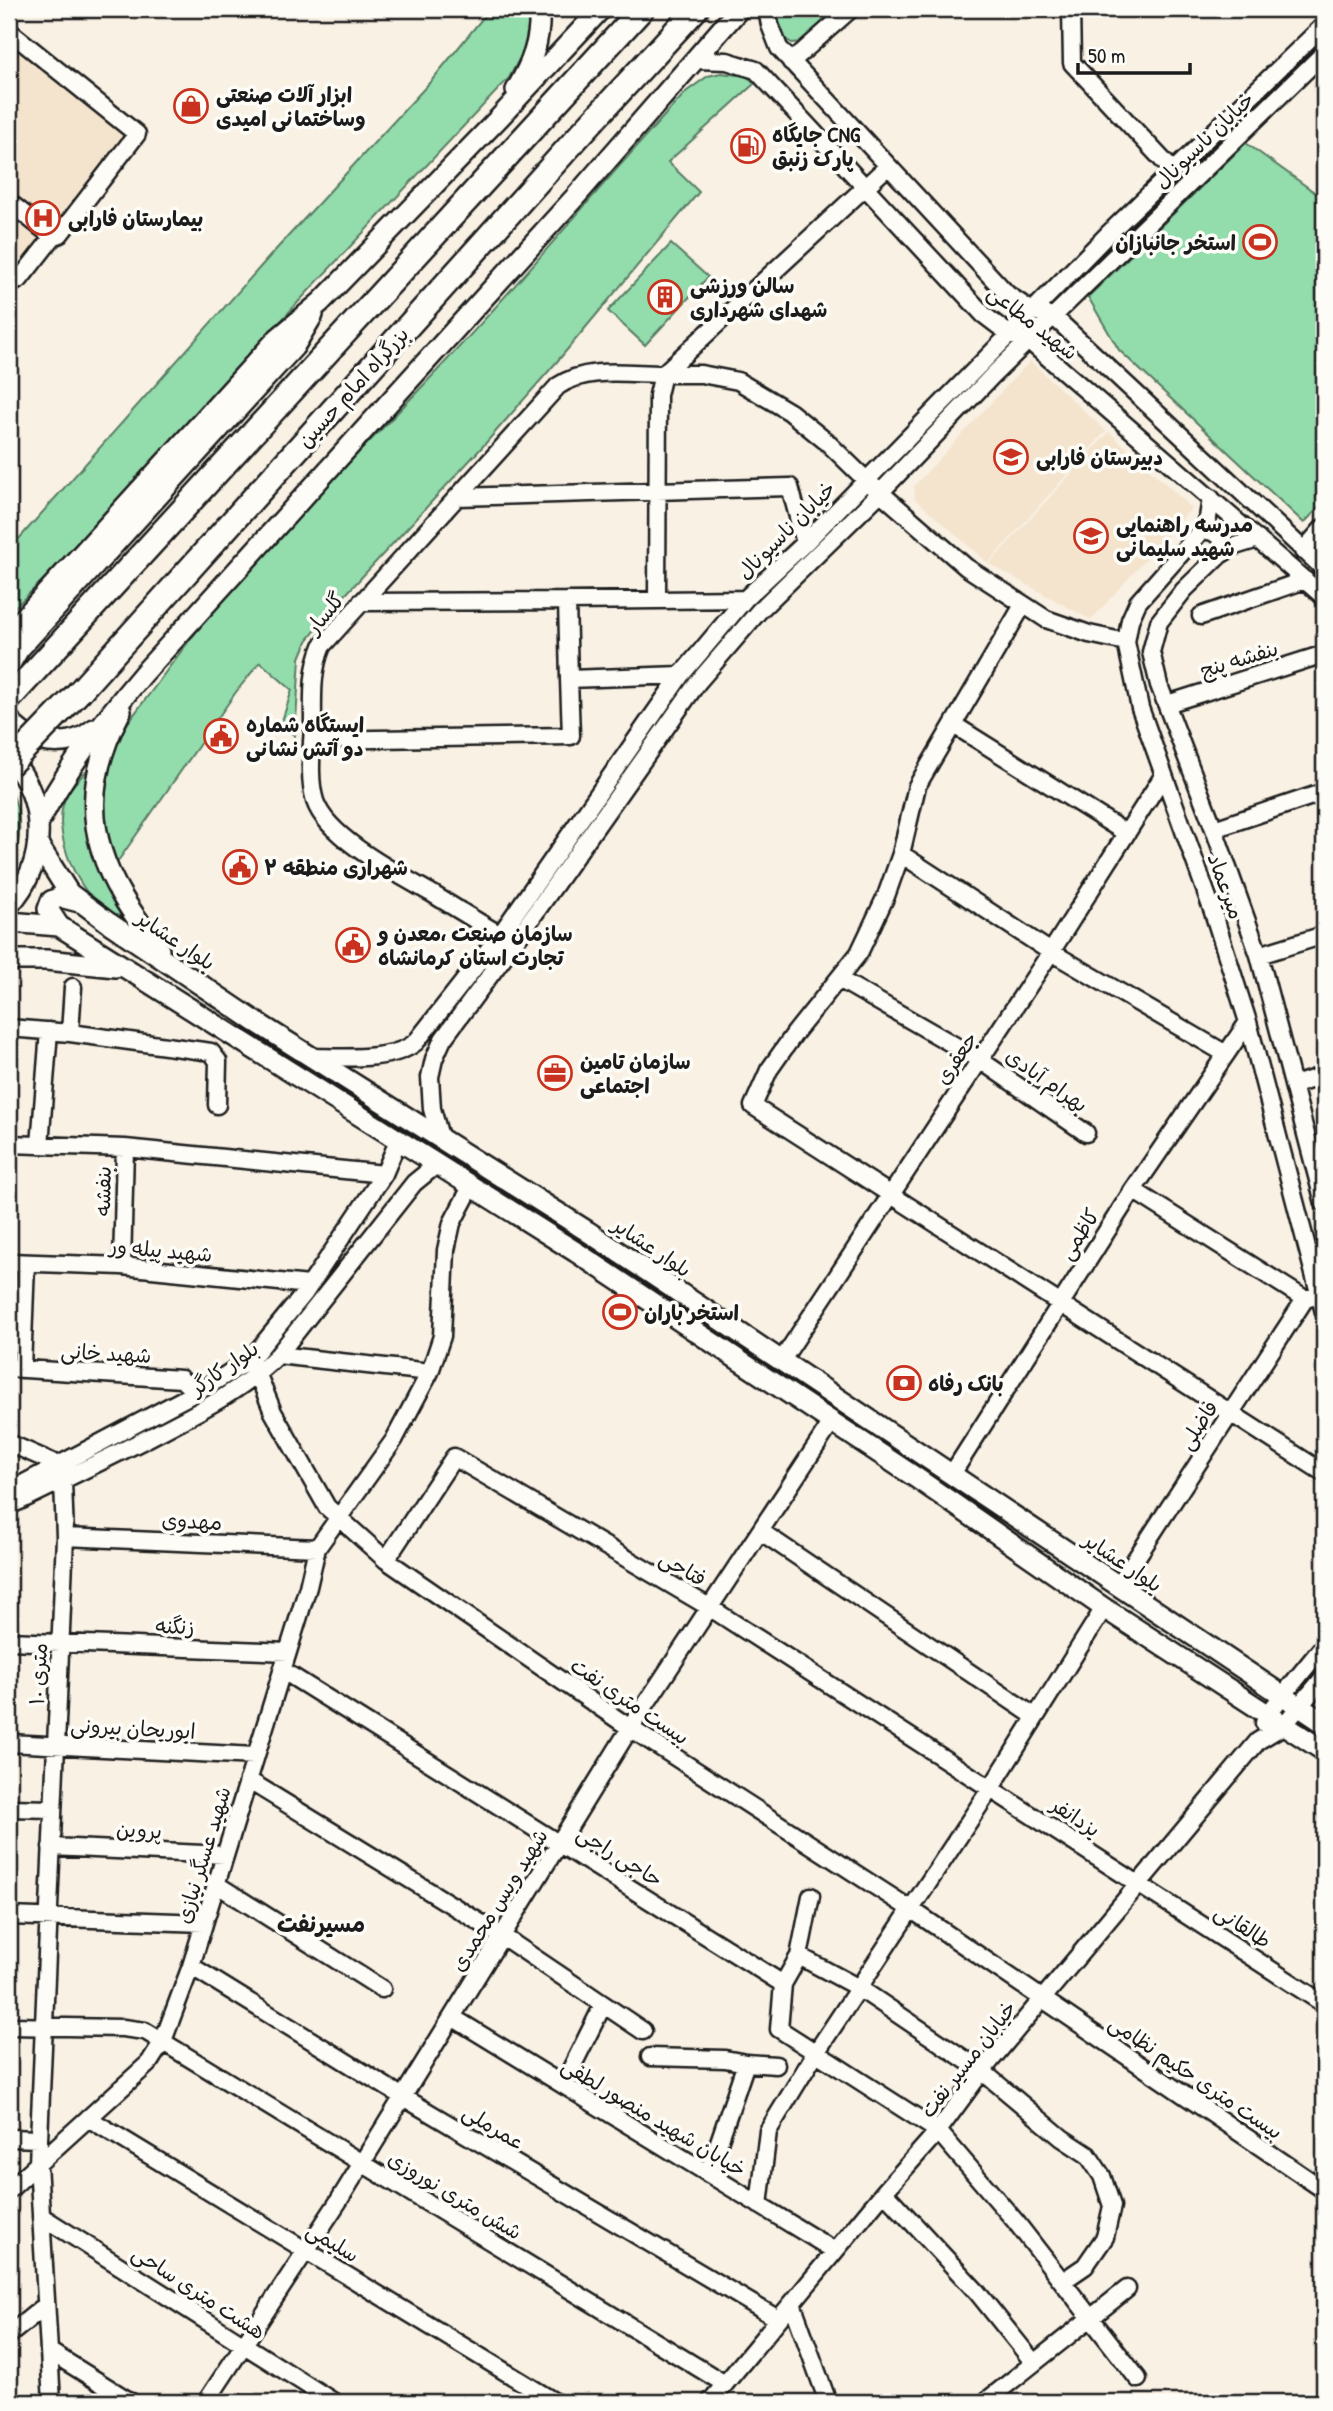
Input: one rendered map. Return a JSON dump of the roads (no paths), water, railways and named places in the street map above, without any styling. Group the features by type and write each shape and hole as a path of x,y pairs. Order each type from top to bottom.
{"highway":[{"name":"بزرگراه امام حسین","path":"9,699 642,9"},
{"name":"بزرگراه امام حسین","path":"9,765 80,691 696,9"}],"main road":[{"path":"499,118 534,56 539,39 539,9"},
{"path":"13,627 278,338 321,302 601,9"},
{"path":"39,822 60,782 101,723 143,674 567,205 739,9"},
{"path":"9,666 19,649 294,347 321,302"},
{"path":"143,674 103,748 95,785 95,827 109,872 122,897 165,959"},
{"path":"9,719 22,734 41,741 54,742 76,740 101,723"},
{"path":"9,757 20,769 33,795 39,822 34,863 27,881 9,905"},
{"name":"بلوار عشایر","path":"38,844 61,883 79,902 310,1057 587,1231 1324,1723"},
{"path":"79,902 60,897 51,901 48,909 59,926 576,1252 832,1422 1104,1608 1324,1751"},
{"path":"9,922 59,926"},
{"path":"9,960 46,960 123,968"}],"street":[{"name":"شهید مطاعی","path":"767,9 779,48 1007,294 1032,311 1053,316 1324,569"},
{"path":"791,62 851,9"},
{"path":"1071,9 1072,63 1172,171"},
{"name":"خیابان ناسیونال","path":"440,1137 432,1109 430,1089 434,1059 443,1039 681,675 745,599 805,543 1172,171 1324,25"},
{"path":"9,31 136,134 61,234 53,237 20,279 9,285"},
{"name":"خیابان ناسیونال","path":"310,1057 383,1055 410,1048 507,939 698,682 759,611 881,492 1053,316 1324,53"},
{"name":"شهید مطاعی","path":"695,61 727,61 757,70 984,315 1009,334 1029,341 1324,597"},
{"path":"657,600 658,395 663,374 887,167"},
{"path":"9,202 53,237"},
{"name":"گلسار","path":"507,939 367,855 322,815 315,800 312,740 314,672 317,657 330,636 558,386 570,378 586,374 701,374 738,381 790,412 828,443 866,480 966,567 1046,619 1089,634 1126,642"},
{"path":"457,497 790,487 805,543"},
{"name":"میرعماد","path":"1211,498 1208,518 1201,531 1138,602 1130,620 1126,642 1140,708 1213,912 1248,1022 1312,1297 1324,1312"},
{"path":"1303,551 1324,527"},
{"path":"1201,531 1217,533 1225,551"},
{"name":"میرعماد","path":"1258,539 1225,551 1184,590 1158,622 1151,652 1158,685 1259,955 1324,1197"},
{"path":"1200,616 1305,580"},
{"path":"361,602 745,599"},
{"path":"312,740 570,736 567,601"},
{"path":"1023,605 917,786 901,854 886,896 859,953 769,1070 753,1106 1324,1472"},
{"name":"بنفشه پنج","path":"1167,704 1324,654"},
{"path":"569,678 681,675"},
{"path":"954,725 1126,833"},
{"name":"جعفری","path":"782,1360 1051,953 1163,776"},
{"path":"1214,829 1324,792"},
{"path":"901,854 1051,953 1226,1054"},
{"path":"1259,955 1324,935"},
{"name":"بهرام آبادی","path":"839,979 981,1060 1086,1133"},
{"path":"70,1032 73,987"},
{"name":"کاظمی","path":"952,1474 1060,1301 1248,1022"},
{"path":"9,1028 70,1032 211,1052 218,1061 217,1105"},
{"path":"40,1145 48,1031"},
{"path":"1294,1085 1324,1075"},
{"name":"بلوار کارگر","path":"9,1506 250,1360 309,1285 384,1174 398,1141"},
{"name":"بنفشه","path":"9,1144 125,1148 122,1266"},
{"path":"125,1148 384,1174"},
{"name":"بلوار کارگر","path":"9,1491 61,1473 214,1404 258,1375 278,1355 414,1182 436,1165"},
{"name":"شهید عسگر نیازی","path":"9,2190 149,2063 163,2041 191,1966 308,1587 317,1548 394,1440 430,1372 442,1336 446,1250 453,1223 471,1187"},
{"path":"1133,1190 1312,1297"},
{"name":"شهید پیله ور","path":"9,1262 122,1266 309,1285"},
{"path":"15,1369 26,1263"},
{"name":"فاضلی","path":"1118,1586 1232,1411 1312,1297"},
{"path":"278,1355 430,1372"},
{"name":"بیست متری نفت","path":"250,1360 280,1423 327,1507 386,1560 630,1728 912,1910 1043,1999"},
{"name":"شهید خانی","path":"15,1369 181,1379 195,1392"},
{"name":"شهید ویس محمدی","path":"206,2402 362,2163 630,1728 832,1422"},
{"path":"9,1443 61,1473"},
{"name":"فتاحی","path":"386,1560 454,1457 709,1607 991,1788"},
{"name":"۱۰ متری","path":"52,2402 38,2164 65,1536 61,1473"},
{"path":"760,1531 1034,1717"},
{"name":"مهدوی","path":"65,1536 317,1548"},
{"path":"759,2205 768,2130 991,1788 1104,1608"},
{"name":"زنگنه","path":"9,1642 288,1652"},
{"path":"1290,1701 1324,1645"},
{"name":"حاجی راجی","path":"282,1670 783,1984"},
{"path":"1290,1701 1324,1676"},
{"name":"خیابان مسیر نفت","path":"710,2402 884,2192 938,2132 982,2071 1290,1701"},
{"name":"ابوریحان بیرونی","path":"9,1744 256,1756"},
{"path":"248,1780 502,1936 643,2031"},
{"name":"یزدانفر","path":"991,1788 1139,1883"},
{"path":"9,1808 53,1809"},
{"name":"پروین","path":"51,1847 225,1855"},
{"name":"طالقانی","path":"1139,1883 1324,2004"},
{"path":"216,1884 382,1989"},
{"path":"811,1896 799,1956 783,1984 779,2029 938,2132 1016,2222 1138,2379"},
{"path":"9,1916 204,1923"},
{"path":"799,1956 859,1988 982,2071 1062,2138 1088,2155 1102,2176 1112,2206 1105,2237 1085,2266 1063,2281"},
{"name":"عمرملی","path":"191,1966 403,2097 778,2319"},
{"name":"بیست متری حکیم نظامی","path":"1043,1999 1324,2190"},
{"path":"563,2085 603,2005"},
{"name":"خیابان شهید منصور لطفی","path":"452,2017 835,2251"},
{"name":"شش متری نوروزی","path":"9,2026 123,2028 145,2031 725,2384"},
{"path":"650,2057 725,2059 776,2064"},
{"path":"708,2174 746,2063"},
{"name":"سلیمی","path":"88,2118 555,2402"},
{"path":"9,2138 39,2139"},
{"path":"884,2192 977,2292 1034,2363"},
{"name":"هشت متری ساحی","path":"41,2216 334,2402"},
{"path":"985,2402 1127,2289"},
{"path":"792,2303 828,2402"},
{"path":"9,2335 47,2305"},
{"path":"49,2351 131,2402"}],"place":[{"name":"ابزار آلات صنعتی وساختمانی امیدی","path":"191,106"},
{"name":"جایگاه CNG پارک زنبق","path":"748,146"},
{"name":"بیمارستان فارابی","path":"43,218"},
{"name":"استخر جانبازان","path":"1260,242"},
{"name":"سالن ورزشی شهدای شهرداری","path":"665,297"},
{"name":"دبیرستان فارابی","path":"1011,457"},
{"name":"مدرسه راهنمایی شهید سلیمانی","path":"1091,536"},
{"name":"ایستگاه شماره دو آتش نشانی","path":"221,736"},
{"name":"شهراری منطقه ۲","path":"240,867"},
{"name":"سازمان صنعت ،معدن و تجارت استان کرمانشاه","path":"353,945"},
{"name":"سازمان تامین اجتماعی","path":"555,1073"},
{"name":"استخر باران","path":"620,1312"},
{"name":"بانک رفاه","path":"904,1383"}],"district":[{"name":"مسیرنفت","path":"321,1923"}]}
